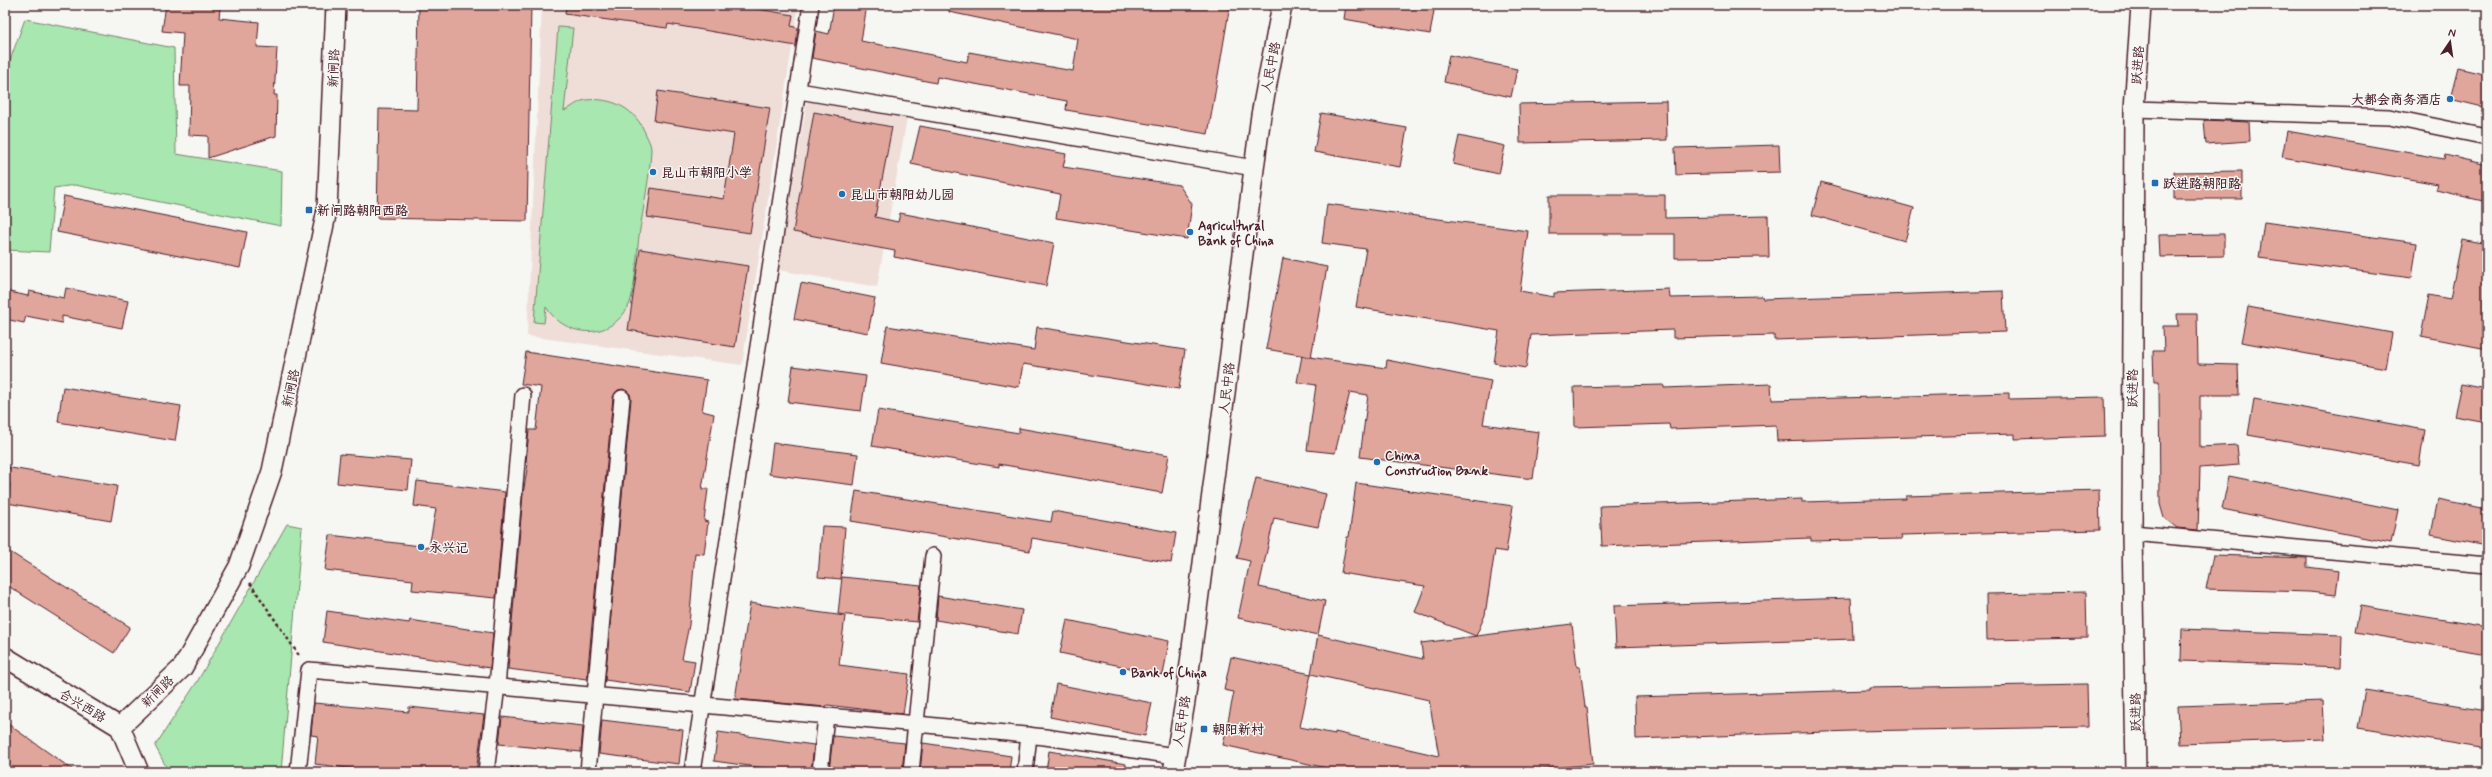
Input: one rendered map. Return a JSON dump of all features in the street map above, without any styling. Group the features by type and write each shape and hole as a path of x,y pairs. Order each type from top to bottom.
{"street":[{"name":"新闸路","path":"120,727 183,666 239,566 272,471 327,210 336,5"},
{"path":"692,772 799,91 811,5"},
{"name":"人民中路","path":"1174,764 1186,694 1261,115 1282,5"},
{"name":"跃进路","path":"2136,772 2132,533 2134,109 2141,5"},
{"path":"799,91 1254,168"},
{"path":"2134,109 2388,117 2487,137"},
{"path":"486,772 496,686 523,395"},
{"path":"588,772 622,398"},
{"path":"2132,533 2487,565"},
{"path":"911,772 933,556"},
{"name":"合兴西路","path":"5,657 120,727 139,772"},
{"path":"301,772 309,670 704,703 1030,735 1174,764"},
{"path":"820,772 826,716"},
{"path":"1024,772 1030,735"}],"path":[{"path":"239,566 309,670"},
{"path":"508,772 509,768 574,772"}],"shaded area":[{"name":"昆山市朝阳小学","path":"542,5 772,5 798,9 742,365 527,336"},
{"name":"昆山市朝阳幼儿园","path":"807,101 907,118 877,287 778,270"}],"green space":[{"path":"25,19 174,48 176,154 282,171 281,226 75,185 54,188 49,252 5,250 5,74"},
{"path":"558,27 573,28 564,111 586,100 614,103 630,112 636,118 642,126 651,147 634,282 629,305 621,317 611,325 600,330 588,332 576,330 565,325 555,318 546,307 544,323 534,322"},
{"path":"287,524 302,527 281,772 169,772 155,746 197,682"}],"building":[{"path":"166,5 201,5 220,8 219,18 259,22 257,47 277,48 274,95 277,95 276,136 208,158 208,136 189,135 190,86 180,86 183,33 162,31"},
{"path":"419,5 531,5 527,221 377,218 379,109 417,110"},
{"path":"566,5 734,5 793,15 791,26 798,28 796,46 668,24 667,28 565,14"},
{"path":"834,5 867,5 861,41 967,62 969,52 1073,71 1078,39 949,12 949,5 1230,5 1208,134 1066,110 1067,101 937,77 936,83 812,58 816,31 829,34"},
{"path":"1346,5 1435,5 1430,34 1344,19"},
{"path":"1449,55 1517,69 1511,97 1444,82"},
{"path":"2458,68 2487,75 2487,108 2450,99"},
{"path":"658,91 770,108 750,233 647,217 651,188 724,199 734,134 654,121"},
{"path":"1666,101 1667,140 1520,143 1519,104"},
{"path":"814,112 892,127 875,217 898,222 900,213 1054,243 1046,286 894,257 895,251 793,232"},
{"path":"1321,113 1407,128 1400,167 1314,152"},
{"path":"2204,120 2249,122 2250,141 2206,144"},
{"path":"920,126 1066,154 1063,167 1179,185 1192,204 1187,239 1056,218 1060,194 911,164"},
{"path":"2287,131 2444,159 2445,155 2487,165 2487,202 2436,190 2438,184 2282,157"},
{"path":"1459,136 1505,146 1499,174 1453,164"},
{"path":"1779,145 1780,172 1676,175 1675,148"},
{"path":"2242,171 2242,199 2174,199 2174,172"},
{"path":"1821,182 1914,208 1905,241 1812,215"},
{"path":"1549,195 1665,195 1665,218 1768,216 1769,257 1675,258 1675,234 1549,234"},
{"path":"64,196 247,232 240,268 57,232"},
{"path":"1327,204 1528,231 1520,291 1554,297 1554,293 1669,289 1670,298 1762,296 1763,299 2003,291 2005,332 1774,340 1774,335 1673,338 1673,330 1531,335 1526,368 1494,363 1499,331 1356,307 1366,249 1322,243"},
{"path":"2264,222 2417,243 2412,278 2259,258"},
{"path":"2224,234 2224,256 2160,257 2159,235"},
{"path":"2462,239 2487,244 2487,349 2421,336 2429,295 2450,299"},
{"path":"640,249 748,266 735,347 628,330"},
{"path":"1283,258 1327,267 1311,357 1266,349"},
{"path":"801,283 875,298 868,333 794,319"},
{"path":"66,288 128,301 122,328 62,316 62,323 26,316 24,323 5,319 5,291 28,296 29,291 64,298"},
{"path":"2248,307 2392,333 2386,368 2241,342"},
{"path":"2177,314 2197,314 2198,364 2238,365 2239,395 2200,395 2200,447 2237,445 2239,465 2200,468 2198,530 2177,528 2164,518 2160,504 2159,382 2154,382 2153,351 2164,351 2163,326 2178,326"},
{"path":"887,326 1034,350 1037,327 1185,350 1179,389 1023,364 1019,387 881,363"},
{"path":"526,352 707,380 702,411 714,414 702,489 708,489 704,521 708,522 704,554 695,553 689,625 682,659 695,661 690,692 605,680 631,399 630,394 623,389 618,390 613,397 587,679 508,669 523,494 528,463 526,462 529,430 536,430 541,387 521,384"},
{"path":"1302,356 1386,368 1387,360 1491,381 1483,424 1539,432 1533,479 1360,457 1368,395 1350,392 1335,453 1307,450 1316,385 1297,382"},
{"path":"793,366 866,376 861,411 788,402"},
{"path":"1771,384 1772,400 2009,393 2009,399 2104,397 2105,436 2015,439 2015,434 1777,441 1776,425 1670,429 1669,424 1575,427 1574,387 1664,385 1664,388"},
{"path":"2461,384 2487,389 2487,422 2454,416"},
{"path":"63,387 181,406 175,441 58,422"},
{"path":"2254,399 2425,430 2419,465 2248,435"},
{"path":"878,410 1019,433 1019,428 1169,455 1162,493 999,464 999,467 872,446"},
{"path":"773,443 858,454 854,485 769,474"},
{"path":"340,454 411,460 408,490 337,483"},
{"path":"5,467 117,486 111,521 7,503 10,484 5,484"},
{"path":"2229,476 2398,510 2391,543 2222,509"},
{"path":"1256,478 1326,494 1318,527 1274,518 1259,587 1325,601 1318,635 1238,618 1250,561 1237,558"},
{"path":"417,481 505,492 496,598 412,590 413,580 325,570 330,535 429,547 436,509 414,506"},
{"path":"1356,483 1513,506 1506,552 1495,550 1485,615 1476,636 1415,612 1425,586 1341,573 1347,537 1349,537"},
{"path":"2099,490 2100,530 1901,535 1902,539 1811,541 1811,538 1602,546 1600,506 1802,499 1802,502 1906,499 1906,496"},
{"path":"856,491 1051,522 1053,511 1176,533 1171,563 1032,538 1030,551 851,521"},
{"path":"2438,499 2487,509 2487,546 2431,535"},
{"path":"822,526 845,527 841,579 818,577"},
{"path":"5,549 130,627 114,653 5,584"},
{"path":"2213,555 2307,558 2307,567 2339,571 2336,595 2309,592 2206,589"},
{"path":"842,577 921,585 917,622 838,614"},
{"path":"2086,592 2087,638 1987,640 1986,594"},
{"path":"938,596 1022,610 1018,634 936,620"},
{"path":"1851,598 1853,639 1616,647 1614,606"},
{"path":"750,603 845,616 839,665 909,674 903,714 827,705 826,707 735,699"},
{"path":"2360,606 2487,627 2487,654 2355,632"},
{"path":"327,611 409,623 410,620 493,633 490,668 323,642"},
{"path":"1067,620 1169,641 1163,675 1060,653"},
{"path":"1572,624 1577,667 1580,667 1585,707 1587,707 1593,764 1514,772 1326,772 1327,768 1223,745 1234,692 1224,690 1231,657 1311,674 1318,635 1423,659 1421,643","holes":["1311,674 1429,700 1439,756 1335,732 1335,734 1300,727"]},
{"path":"2182,629 2342,635 2341,667 2181,661"},
{"path":"1056,684 1152,703 1145,736 1050,717"},
{"path":"2087,684 2088,727 1852,731 1636,739 1635,697 1869,690 1869,688"},
{"path":"2365,690 2487,710 2487,749 2358,728"},
{"path":"2323,701 2325,739 2180,744 2178,706"},
{"path":"314,703 409,712 409,707 484,715 476,772 382,772 315,764 318,736 311,735"},
{"path":"502,717 583,726 581,752 499,744"},
{"path":"602,720 683,730 679,764 599,754"},
{"path":"5,722 76,772 5,772"},
{"path":"718,732 814,745 811,772 792,772 714,761"},
{"path":"833,736 905,743 902,772 829,771"},
{"path":"923,743 1011,756 1009,772 920,772"},
{"path":"1049,751 1126,764 1126,772 1046,772"}],"place":[{"name":"大都会商务酒店","path":"2450,99"},
{"name":"昆山市朝阳小学","path":"653,172"},
{"name":"跃进路朝阳路","path":"2155,183"},
{"name":"昆山市朝阳幼儿园","path":"842,194"},
{"name":"新闸路朝阳西路","path":"309,210"},
{"name":"Agricultural Bank of China","path":"1190,232"},
{"name":"China Construction Bank","path":"1377,462"},
{"name":"永兴记","path":"421,547"},
{"name":"Bank of China","path":"1123,672"},
{"name":"朝阳新村","path":"1204,729"}]}
